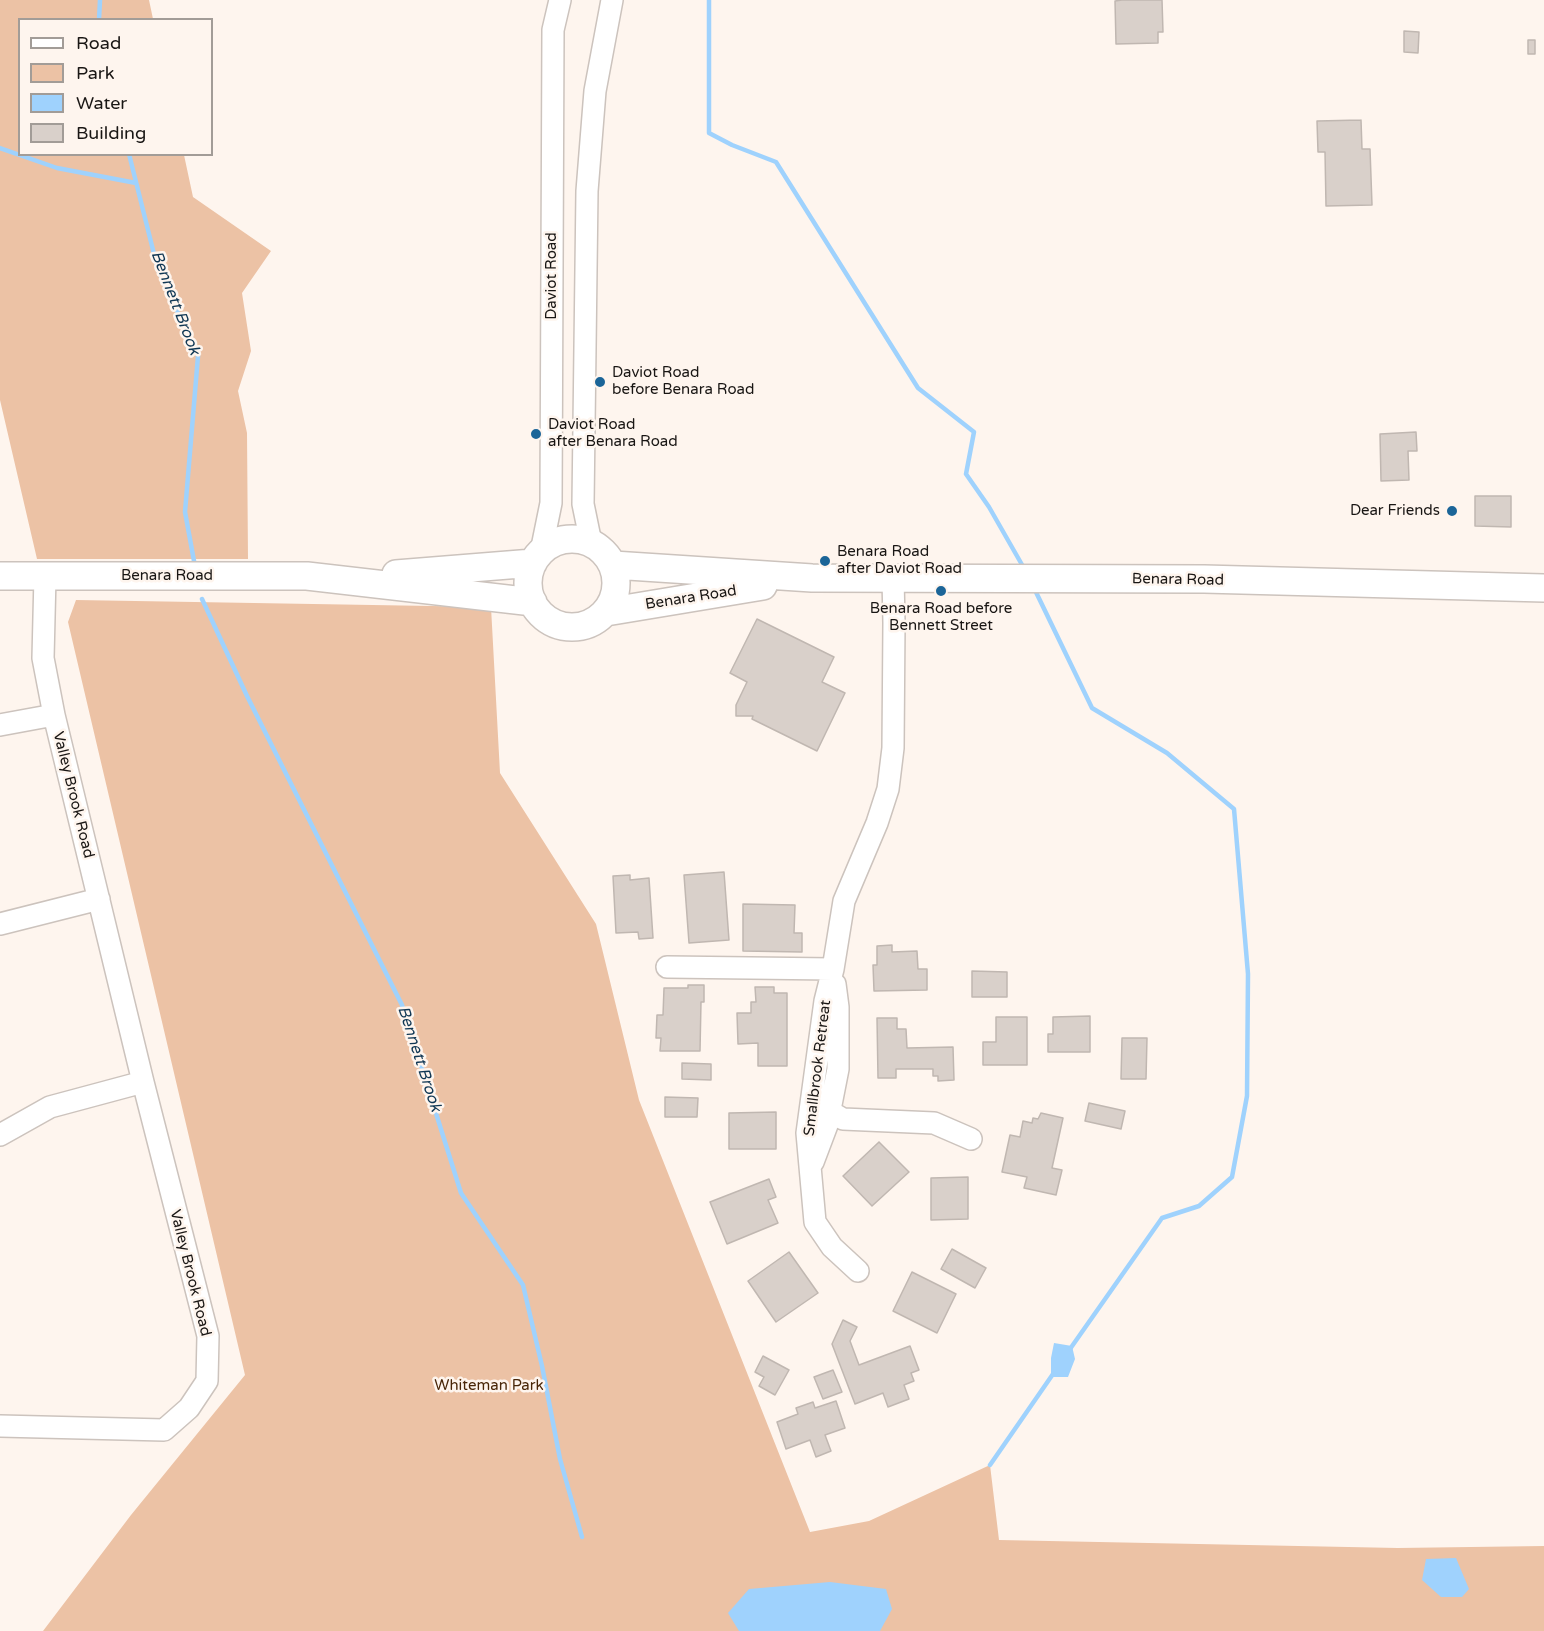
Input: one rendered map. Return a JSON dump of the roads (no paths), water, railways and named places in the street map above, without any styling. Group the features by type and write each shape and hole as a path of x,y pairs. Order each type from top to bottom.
{"main road":[{"path":"564,540 591,543 600,549 613,565 616,577 616,590 606,612 587,624 574,627 560,625 539,612 529,589 529,576 537,558 552,544 564,540"},
{"name":"Benara Road","path":"335,579 537,558"},
{"name":"Benara Road","path":"613,565 812,578 1204,579 1544,588"},
{"name":"Benara Road","path":"0,576 307,576 533,602"},
{"name":"Benara Road","path":"606,612 812,578"}],"street":[{"name":"Daviot Road","path":"537,558 551,503 553,30 560,0"},
{"path":"591,543 584,504 587,191 595,91 612,0"},
{"name":"Valley Brook Road","path":"0,1426 164,1430 189,1408 207,1382 208,1336 143,1082 54,715 44,658 45,576"},
{"name":"Smallbrook Retreat","path":"858,1270 832,1247 815,1222 807,1133 825,1000 833,969 844,901 877,823 888,789 893,748 893,578"},
{"path":"0,725 54,715"},
{"path":"0,924 99,899"},
{"path":"667,967 833,969"},
{"name":"Smallbrook Retreat","path":"811,1168 830,1112 838,1069 838,1007 833,969"},
{"path":"0,1135 50,1107 143,1082"},
{"path":"811,1101 843,1119 934,1123 970,1139"}],"water":[{"path":"1054,1343 1072,1346 1075,1359 1068,1377 1051,1377"},
{"path":"1456,1558 1469,1589 1462,1597 1441,1597 1422,1580 1426,1559"},
{"path":"830,1582 886,1589 892,1609 880,1631 739,1631 728,1613 749,1589"}],"waterway":[{"name":"Bennett Brook","path":"99,18 100,0"},
{"path":"709,0 709,133 732,145 776,162 918,388 974,432 966,474 989,507 1025,570"},
{"path":"0,148 18,154"},
{"path":"23,156 57,168 136,183"},
{"name":"Bennett Brook","path":"130,156 158,270 198,356 185,512 194,561"},
{"path":"1034,588 1092,708 1167,753 1234,809 1248,974 1247,1096 1232,1177 1199,1206 1162,1218 1070,1349"},
{"name":"Bennett Brook","path":"202,599 247,696 402,1005 461,1193 523,1285 560,1459 582,1537"},
{"path":"990,1465 1053,1374"}],"place":[{"name":"Daviot Road before Benara Road","path":"600,382"},
{"name":"Daviot Road after Benara Road","path":"536,434"},
{"name":"Dear Friends","path":"1452,511"},
{"name":"Benara Road after Daviot Road","path":"825,561"},
{"name":"Benara Road before Bennett Street","path":"941,591"}],"park label":[{"name":"Whiteman Park","path":"489,1386"}]}
